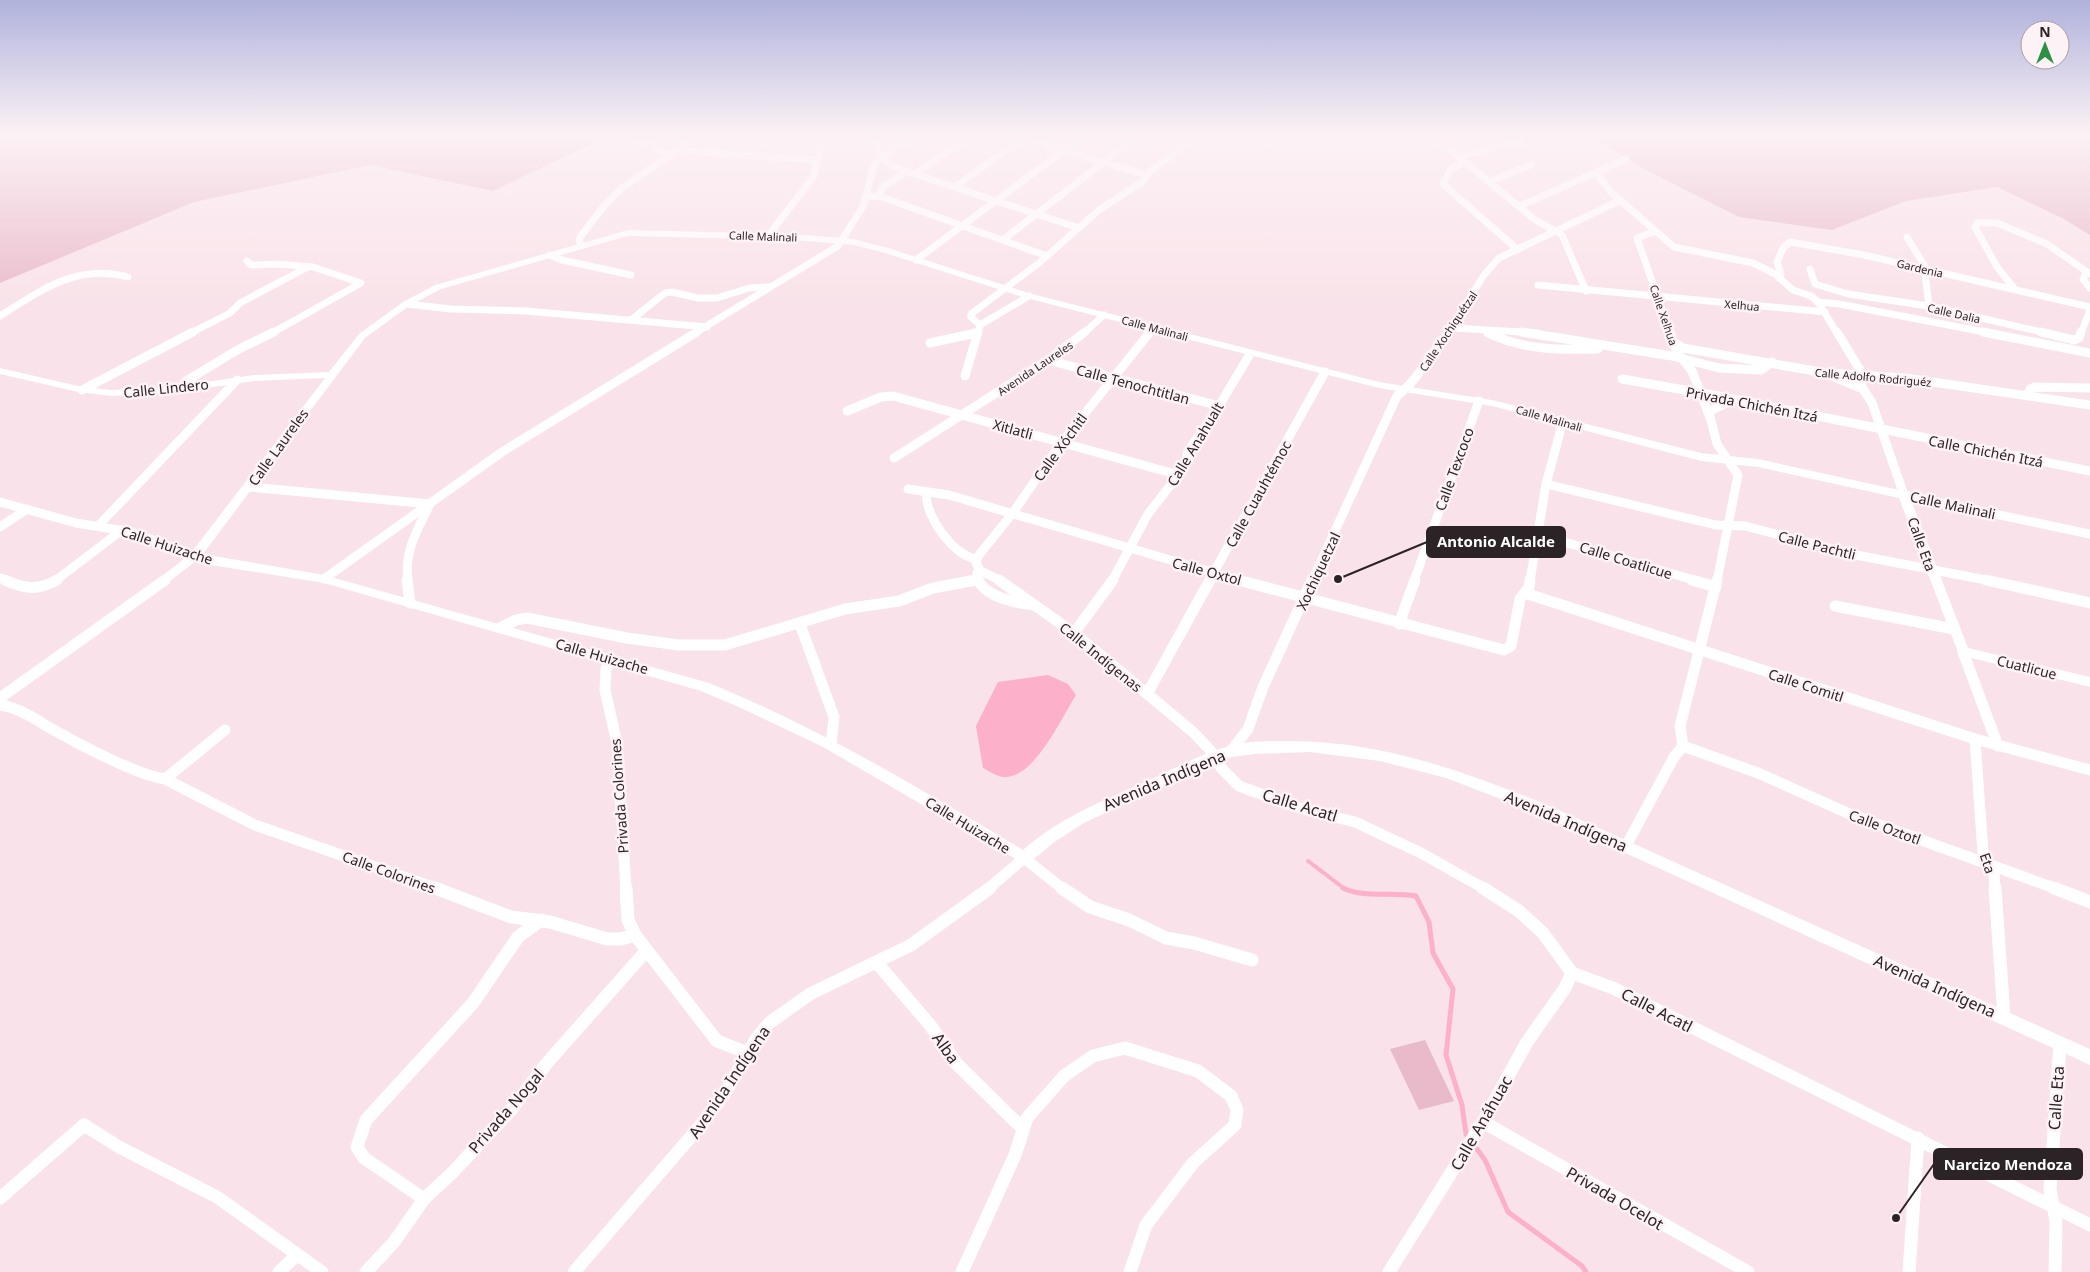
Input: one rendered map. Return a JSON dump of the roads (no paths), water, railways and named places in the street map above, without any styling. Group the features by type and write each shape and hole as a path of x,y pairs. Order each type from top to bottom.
{"street":[{"path":"581,245 579,240 581,236 609,200 618,193"},
{"path":"768,236 801,193"},
{"path":"324,579 511,445 834,249 842,242 863,206 866,193"},
{"path":"974,193 1079,228"},
{"path":"916,260 1003,193"},
{"path":"1004,240 1063,193"},
{"path":"980,324 971,315 1047,256 1099,210 1125,193"},
{"path":"1454,193 1518,250"},
{"path":"1505,193 1547,228 1563,237 1586,290"},
{"path":"1520,206 1549,193"},
{"name":"Calle Eta","path":"1615,193 1676,249 1746,262 1779,278 1793,290 1811,296 1825,312 1861,376 1864,389 1872,403 1930,569 1998,746"},
{"path":"865,197 879,196 1047,256"},
{"name":"Calle Xochiquétzal","path":"1404,391 1412,384 1434,350 1453,328 1492,265 1499,258 1621,200"},
{"path":"2014,288 1997,267 1975,225 1980,222 1994,222 2053,248 2088,273 2083,279 2090,288"},
{"name":"Calle Xelhua","path":"1656,231 1637,238 1674,342 1682,360 1692,371 1708,412 1717,444 1728,460"},
{"name":"Calle Malinali","path":"581,245 637,232 768,236 863,244 1029,296 1250,354 1404,391 1479,401 1683,452 1758,463 2090,534"},
{"path":"1907,237 1925,268 1929,306"},
{"name":"Gardenia","path":"1779,278 1781,274 1777,262 1782,248 1790,242 1925,268 2014,288 2090,309"},
{"name":"Calle Laureles","path":"0,698 183,567 195,556 250,487 362,336 406,304 448,283 581,245"},
{"path":"550,255 562,260 631,275"},
{"path":"180,389 186,381 239,349 271,335 312,309 342,296 361,283 309,267 277,264 251,265 247,261"},
{"path":"82,390 230,313 240,303 296,271 309,267"},
{"name":"Calle Dalia","path":"1810,269 1813,283 1821,287 1858,296 1929,306 2074,340 2079,338 2090,309"},
{"path":"0,316 54,285 88,272 108,270 128,277"},
{"name":"Xelhua","path":"1538,285 1659,298 1825,312"},
{"path":"631,320 666,293 672,292 698,298 717,298 749,288 771,287"},
{"path":"965,376 980,324 1029,296"},
{"path":"1818,302 1838,304 2090,353"},
{"path":"406,304 454,310 498,313 526,311 707,327"},
{"name":"Avenida Laureles","path":"894,458 1048,360 1082,335 1104,315"},
{"name":"Calle Xóchitl","path":"976,559 1012,514 1062,442 1153,328"},
{"path":"1453,328 1526,332 1682,360 1702,366 1744,370 1764,369 1772,362"},
{"path":"1485,331 1512,342 1533,346 1572,350 1618,351 1624,349"},
{"path":"930,343 976,333"},
{"path":"1533,346 1558,338"},
{"name":"Calle Adolfo Rodriguéz","path":"1674,342 1683,348 1772,362 1826,374 1905,378 2090,405"},
{"name":"Calle Anahualt","path":"1074,633 1108,589 1152,508 1184,468 1188,451 1219,406 1250,354"},
{"name":"Calle Tenochtitlan","path":"1048,360 1111,379 1219,406"},
{"name":"Calle Lindero","path":"0,372 82,390 121,393 180,389 237,380 334,375"},
{"name":"Calle Cuauhtémoc","path":"1147,694 1325,372"},
{"path":"1826,374 1864,389"},
{"name":"Privada Chichén Itzá","path":"1622,379 1701,393 1881,430"},
{"name":"Calle Huizache","path":"98,526 237,380"},
{"path":"2028,395 2030,389 2035,387 2090,388"},
{"name":"Xochiquetzal","path":"1231,751 1248,729 1264,687 1397,396 1404,391"},
{"name":"Xitlatli","path":"847,411 885,396 893,396 1179,475"},
{"path":"1708,412 1733,400"},
{"name":"Calle Texcoco","path":"1400,624 1479,401"},
{"path":"1525,593 1529,587 1546,484 1563,421"},
{"name":"Calle Chichén Itzá","path":"1881,430 2090,471"},
{"path":"1626,846 1674,757 1683,746 1680,726 1716,587 1738,475 1728,460"},
{"name":"Calle Pachtli","path":"1546,484 1716,526 1745,526 1856,555 2090,603"},
{"path":"250,487 430,504"},
{"name":"Calle Oxtol","path":"908,489 949,495 1214,574 1306,596 1400,624 1501,650 1508,650 1512,646 1520,599 1525,593"},
{"path":"500,628 516,620 526,618 627,638 679,645 709,646 732,644 845,609 899,601 933,588 978,575 976,559 960,552 944,534 926,499 926,492"},
{"path":"0,502 98,526"},
{"path":"410,603 406,568 410,544 430,504"},
{"path":"0,527 27,509"},
{"name":"Calle Huizache","path":"98,526 122,530 205,560 324,579 612,659 731,697 878,770 1024,858 1073,897 1090,907 1129,920 1166,938 1252,960"},
{"path":"0,578 32,589 42,588 67,572 122,530"},
{"name":"Calle Coatlicue","path":"1537,534 1716,587"},
{"name":"Calle Indígenas","path":"978,575 1009,585 1074,633 1193,732 1214,757"},
{"name":"Calle Comitl","path":"1525,593 1698,651 1975,739 2090,770"},
{"path":"1835,606 1954,629"},
{"path":"800,624 834,717 831,745"},
{"name":"Cuatlicue","path":"1963,652 2090,682"},
{"name":"Privada Colorines","path":"612,659 606,669 605,690 617,743 627,912 628,920 635,934"},
{"name":"Calle Colorines","path":"0,705 12,706 82,744 150,777 165,779 256,825 379,867 511,918 541,920 607,939 621,939 635,934"},
{"path":"165,779 225,730"},
{"name":"Eta","path":"1975,739 1984,853 1994,874 2004,1018"},
{"name":"Avenida Indígena","path":"574,1272 702,1125 725,1093 763,1030 779,1014 845,976 877,963 911,945 990,888 1052,834 1090,811 1231,751 1313,746 1360,750 1393,757 1508,795 1626,846 2090,1057"},
{"name":"Calle Oztotl","path":"1683,746 1758,773 1860,818 2090,902"},
{"name":"Calle Acatl","path":"1214,757 1228,776 1239,786 1299,808 1355,822 1421,853 1480,886 1532,922 1552,942 1562,961 1572,973 1613,988 2090,1225"},
{"path":"424,1199 364,1158 357,1147 366,1120 473,1003 518,937 541,920"},
{"path":"635,934 717,1041 748,1053"},
{"name":"Privada Nogal","path":"366,1272 394,1242 424,1199 452,1173 510,1111 547,1063 648,950"},
{"name":"Alba","path":"877,963 930,1025 956,1063 1022,1128"},
{"name":"Calle Anáhuac","path":"1389,1272 1484,1122 1527,1042 1572,973"},
{"name":"Calle Eta","path":"2054,1272 2056,1221 2050,1190 2060,1043"},
{"path":"962,1272 1015,1155 1022,1128 1032,1111 1064,1076 1093,1056 1106,1051 1125,1048 1198,1071 1231,1096 1237,1110 1236,1125 1193,1163 1146,1225 1130,1272"},
{"name":"Privada Ocelot","path":"1484,1122 1744,1271"},
{"path":"0,1198 84,1125 119,1147 217,1197 322,1272"},
{"path":"1909,1272 1918,1138"},
{"path":"279,1272 297,1254"}],"waterway":[{"path":"1308,861 1344,888"},
{"path":"1344,888 1370,894 1416,896 1429,922 1433,953 1453,989 1446,1055 1462,1105 1466,1134 1485,1160 1508,1212 1582,1266 1586,1272"}],"place":[{"name":"Antonio Alcalde","path":"1338,579"},
{"name":"Narcizo Mendoza","path":"1896,1218"}]}
